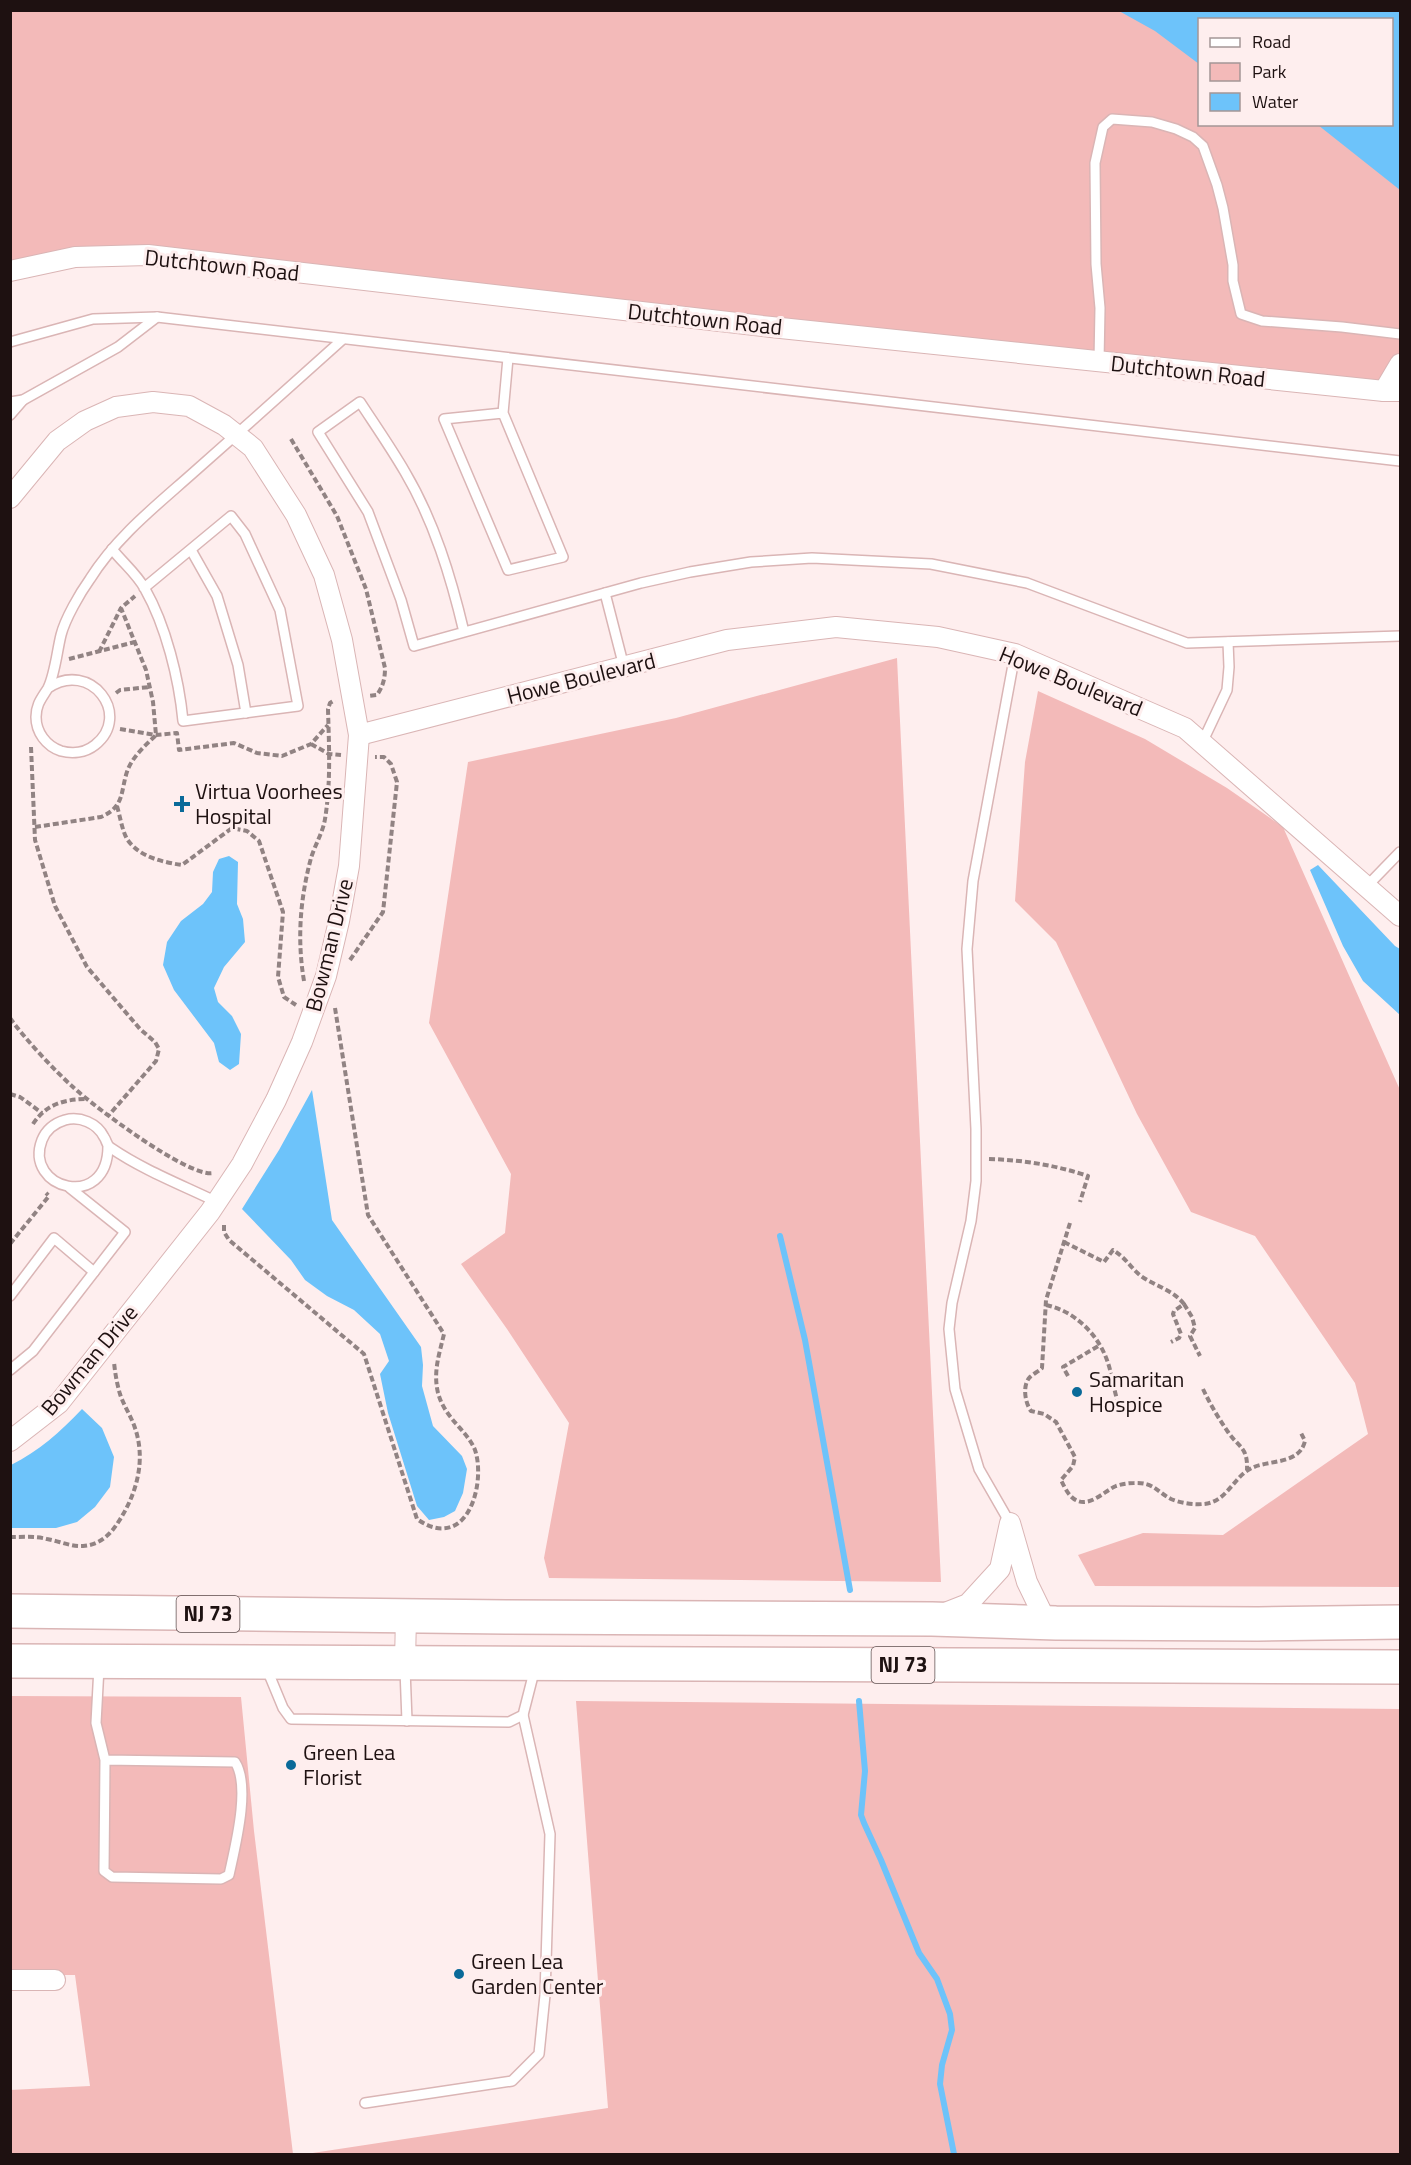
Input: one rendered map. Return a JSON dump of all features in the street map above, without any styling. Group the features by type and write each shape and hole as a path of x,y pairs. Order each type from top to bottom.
{"highway":[{"name":"NJ 73","path":"10,1611 932,1619 1056,1623 1401,1622"},
{"name":"NJ 73","path":"10,1661 1401,1667"}],"street":[{"name":"Dutchtown Road","path":"10,271 75,257 148,255 783,328 1392,391"},
{"path":"1392,391 1401,364"},
{"name":"Bowman Drive","path":"10,498 57,441 85,421 116,407 153,402 189,406 224,425 253,448 296,515 324,575 342,640 359,735 349,866 339,921 326,976 302,1042 276,1100 242,1164 217,1202 59,1403 10,1441"},
{"name":"Howe Boulevard","path":"359,735 727,640 836,627 938,637 1015,654 1185,728 1401,916"},
{"path":"932,1619 968,1604 1000,1569 1010,1523"},
{"path":"1010,1523 1027,1582 1043,1615 1056,1623"},
{"path":"405,1662 406,1616"},
{"path":"10,1980 55,1980"}],"lane":[{"path":"1099,361 1100,308 1095,245 1095,163 1103,127 1112,119 1152,122 1176,129 1193,137 1203,146 1223,208 1233,265 1233,281 1241,314 1262,321 1401,334"},
{"path":"10,402 23,399 118,347 157,317"},
{"path":"10,342 93,319 157,317 1401,461"},
{"path":"48,688 63,680 79,680 95,687 106,700 109,721 100,740 82,751 55,749 40,734 36,720 37,706 48,688 62,632 90,578 122,536 343,339"},
{"path":"503,413 444,419 508,570 563,557 503,413 508,358"},
{"path":"10,415 23,399"},
{"path":"464,632 451,580 427,518 406,473 360,402 318,432 368,512 401,600 414,646 690,572 775,560 812,558 932,564 1027,583 1187,643 1401,636"},
{"path":"112,549 144,588 168,644 183,722 298,706 280,610 245,534 231,516 144,588"},
{"path":"190,550 217,596 238,665 246,713"},
{"path":"605,593 624,667"},
{"path":"1202,742 1227,690 1228,642"},
{"path":"1010,1523 979,1469 955,1389 949,1329 952,1303 971,1221 976,1181 967,949 973,880 1015,654"},
{"path":"1367,886 1401,852"},
{"path":"10,1370 33,1351 125,1232 70,1188 51,1179 44,1170 39,1150 48,1130 67,1119 78,1119 97,1128 104,1136 108,1146 108,1159 104,1171 95,1181 70,1188"},
{"path":"108,1146 132,1161 217,1202"},
{"path":"10,1296 54,1238 94,1272"},
{"path":"99,1661 96,1723 105,1760 104,1871 112,1877 221,1879 229,1875 242,1816 240,1769 235,1762 105,1760"},
{"path":"264,1662 283,1708 291,1719 509,1722 523,1715"},
{"path":"405,1662 407,1721"},
{"path":"365,2103 512,2081 539,2054 545,1995 550,1834 523,1715 536,1663"}],"path":[{"path":"291,439 337,516 366,589 385,668 383,687 377,695 332,700 330,703 325,822 315,844 300,909 302,927 299,953 304,986"},
{"path":"99,652 121,608"},
{"path":"54,663 135,642"},
{"path":"106,700 120,690 150,687"},
{"path":"156,735 177,733 179,750 234,743 257,753 282,756 311,744 328,724"},
{"path":"311,744 329,754 384,757 391,764 397,782 383,912 350,961"},
{"path":"32,747 35,840 55,906 87,967 159,1049 156,1061 109,1115"},
{"path":"117,806 127,839 142,853 161,862 182,865 232,828 248,831 259,841 283,912 278,977 284,997 297,1006"},
{"path":"294,1014 299,1000"},
{"path":"224,1222 224,1232 229,1240 364,1354 417,1519 426,1526 447,1528 466,1518 474,1498 478,1465 474,1449 448,1417 438,1394 435,1369 444,1334 368,1215 334,1006 331,1017"},
{"path":"10,1018 73,1088 140,1139 201,1173 217,1172"},
{"path":"10,1094 20,1097 42,1113"},
{"path":"976,1158 1038,1163 1065,1168 1088,1176 1080,1202"},
{"path":"1070,1223 1046,1305 1044,1361 1042,1368 1029,1378 1026,1385 1026,1404 1031,1411 1044,1414 1056,1422 1074,1457 1073,1466 1061,1480 1075,1500 1082,1502 1091,1500 1116,1486 1137,1483 1152,1486 1171,1499 1206,1504 1223,1496 1253,1467 1287,1459 1299,1452 1305,1441 1300,1431"},
{"path":"1064,1242 1104,1262 1113,1250 1141,1276 1171,1292 1184,1304 1192,1317 1195,1329 1190,1336 1200,1356"},
{"path":"1171,1342 1181,1334 1173,1314 1174,1311 1184,1304"},
{"path":"1046,1305 1062,1310 1076,1319 1100,1345 1109,1365 1113,1389 1120,1407"},
{"path":"10,1537 45,1538 74,1546 99,1542 112,1532 130,1502 140,1464 139,1445 135,1428 118,1386 111,1337"},
{"path":"1068,1376 1064,1367 1100,1345"},
{"path":"1203,1389 1228,1431 1243,1448 1247,1460 1247,1471"}],"green space":[{"path":"11,11 1400,11 1400,391 148,255 11,271"},
{"path":"897,658 941,1582 549,1578 544,1558 569,1423 461,1264 505,1233 511,1174 429,1023 468,762 676,718"},
{"path":"1038,691 1145,739 1227,788 1283,827 1400,1090 1400,1587 1095,1586 1078,1555 1143,1533 1223,1535 1368,1434 1355,1383 1255,1236 1191,1212 1137,1114 1056,942 1015,901 1025,762"},
{"path":"11,1696 241,1697 254,1831 293,2154 11,2154 10,2090 90,2086 75,1975 11,1975"},
{"path":"576,1701 1400,1709 1400,2154 306,2154 608,2108"}],"water":[{"path":"1119,11 1400,11 1400,190 1319,126 1393,126 1393,18 1198,18 1198,63 1155,31"},
{"path":"229,856 238,862 237,904 243,919 245,942 224,967 214,988 218,1002 232,1016 241,1034 239,1064 230,1070 219,1062 214,1043 174,990 163,965 167,942 181,921 203,904 212,892 213,872 219,859"},
{"path":"1318,865 1400,949 1400,1015 1363,981 1343,946 1310,870"},
{"path":"312,1090 332,1220 421,1347 422,1386 433,1426 462,1456 467,1469 463,1493 455,1511 444,1517 429,1520 417,1506 388,1413 380,1374 389,1361 380,1334 354,1310 327,1296 305,1280 291,1260 242,1209 279,1150"},
{"path":"82,1409 102,1428 114,1457 110,1487 95,1507 77,1522 56,1528 11,1528 11,1465 31,1454 49,1440"}],"waterway":[{"path":"780,1236 805,1340 850,1590"},
{"path":"859,1701 865,1771 861,1815 919,1953 937,1979 950,2014 952,2030 942,2065 940,2084 954,2154"}],"place":[{"name":"Virtua Voorhees Hospital","path":"182,804"},
{"name":"Samaritan Hospice","path":"1077,1392"},
{"name":"Green Lea Florist","path":"291,1765"},
{"name":"Green Lea Garden Center","path":"459,1974"}]}
